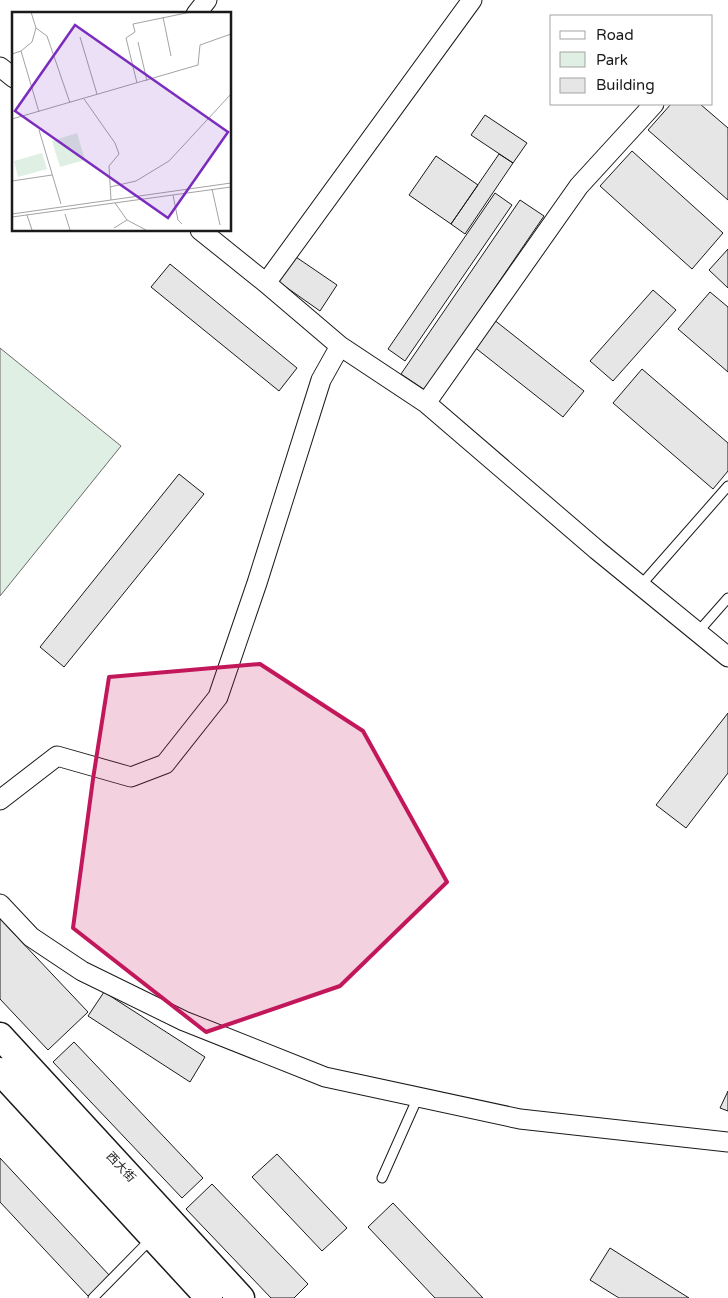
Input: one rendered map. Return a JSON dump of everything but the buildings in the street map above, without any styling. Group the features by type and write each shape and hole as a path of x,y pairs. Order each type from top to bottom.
{"main road":[{"name":"西大街","path":"0,1036 241,1298"},
{"name":"西大街","path":"0,1071 209,1298"}],"street":[{"path":"198,12 207,0"},
{"path":"266,283 472,0"},
{"path":"0,67 12,76"},
{"path":"426,403 579,186 653,105"},
{"path":"201,231 340,346 426,403 641,586 728,656"},
{"path":"0,800 57,756 131,778 165,764 218,697 257,583 321,380 340,346"},
{"path":"0,904 32,937 82,971 184,1021 325,1077 520,1119 728,1142"}],"lane":[{"path":"641,586 728,486"},
{"path":"698,632 728,598"},
{"path":"382,1178 418,1097"},
{"path":"93,1298 153,1237"}],"highlighted area":[{"path":"260,664 363,731 447,882 340,986 206,1032 73,928 109,677"}],"green space":[{"path":"0,348 121,446 0,596"}]}
